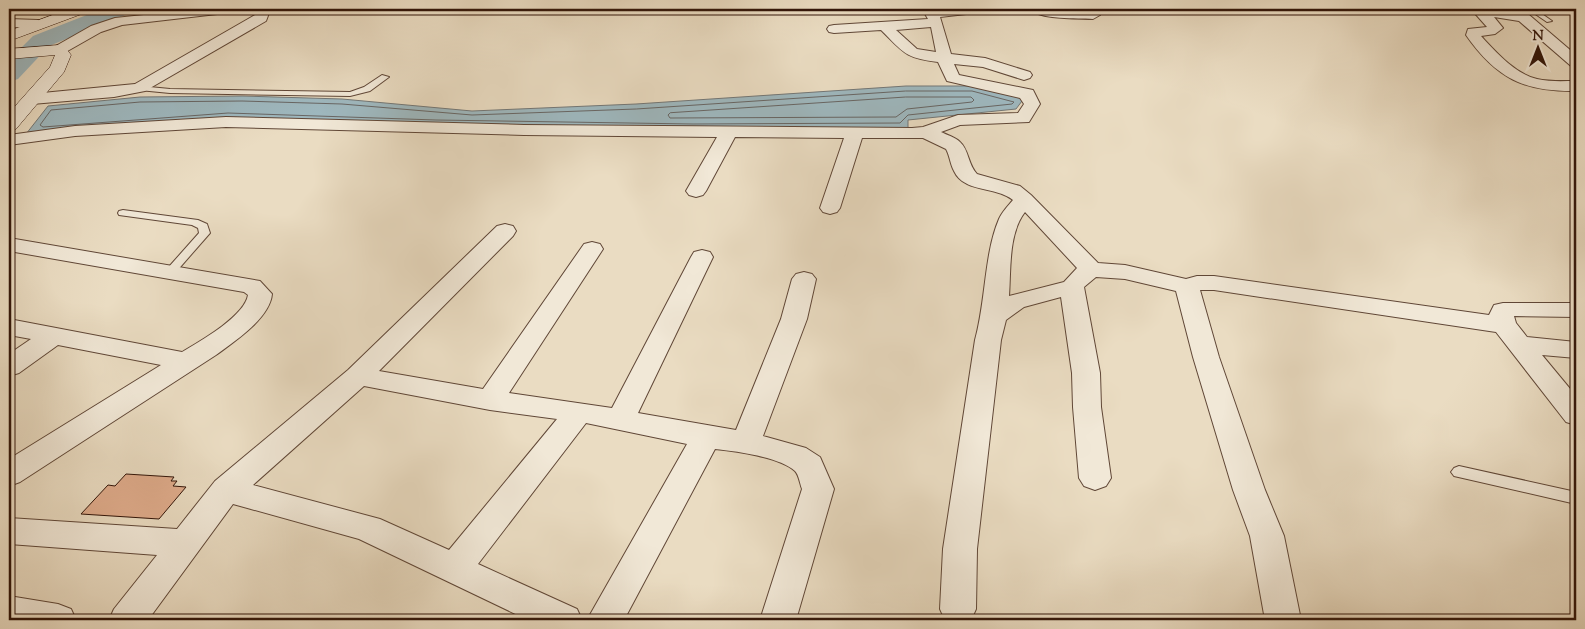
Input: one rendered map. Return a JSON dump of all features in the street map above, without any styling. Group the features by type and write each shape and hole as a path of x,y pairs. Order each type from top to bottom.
{"street":[{"path":"9,12 17,9"},
{"path":"9,36 82,9"},
{"path":"9,54 56,49 96,29 120,20 238,9"},
{"path":"30,101 139,88 261,18 262,13 248,9"},
{"path":"834,29 886,27 932,15 975,9"},
{"path":"1037,9 1045,12 1093,15"},
{"path":"1480,11 1523,18 1576,63"},
{"path":"1480,11 1496,28 1490,31 1473,32 1473,35 1484,48 1519,78 1536,84 1576,86"},
{"path":"9,140 75,131 226,122 524,130 926,132 958,120 1023,118 1032,104 1027,94 952,78 945,58 942,38 932,15"},
{"path":"9,23 38,24"},
{"path":"886,27 912,52 928,57 985,63 1024,75"},
{"path":"9,126 58,68 63,55 56,49"},
{"path":"696,192 729,131"},
{"path":"830,208 855,132"},
{"path":"926,132 953,145 957,151 963,171 970,178 1013,190 1024,199 1082,279 1087,408 1094,478"},
{"path":"958,609 960,549 988,340 994,317 1003,239 1010,217 1024,199"},
{"path":"127,620 226,490 358,376 505,231"},
{"path":"9,474 187,362 238,326 259,303 260,294 252,286 15,246"},
{"path":"490,400 592,249"},
{"path":"620,420 702,257"},
{"path":"994,317 1015,302 1082,279 1113,271 1187,286 1198,283 1214,283 1512,335 1576,350"},
{"path":"746,442 794,318 804,280"},
{"path":"1187,286 1206,357 1249,490 1267,536 1284,620"},
{"path":"1576,310 1535,308 1503,310 1501,316 1512,335 1576,415"},
{"path":"9,327 187,362"},
{"path":"9,367 55,335"},
{"path":"358,376 490,400 579,412 706,437 746,442 795,456 809,465 818,489 778,620"},
{"path":"455,568 579,412"},
{"path":"605,620 706,437"},
{"path":"226,490 368,528 564,620"},
{"path":"9,531 186,543"},
{"path":"9,612 58,620"}],"lane":[{"path":"1531,9 1549,21"},
{"path":"139,88 170,91 350,94 367,89 385,77"},
{"path":"123,213 194,222 203,226 206,233 171,271"},
{"path":"1459,472 1576,498"}],"water":[{"path":"906,86 972,86 1025,97 1016,109 908,120 908,128 693,129 228,118 26,134 48,106 140,97 242,96 342,99 472,111 636,104"}],"building":[{"path":"126,474 174,477 171,481 177,481 173,486 186,487 159,519 81,514 108,485 115,486"}],"waterway":[{"path":"9,74 41,41 120,9"}]}
